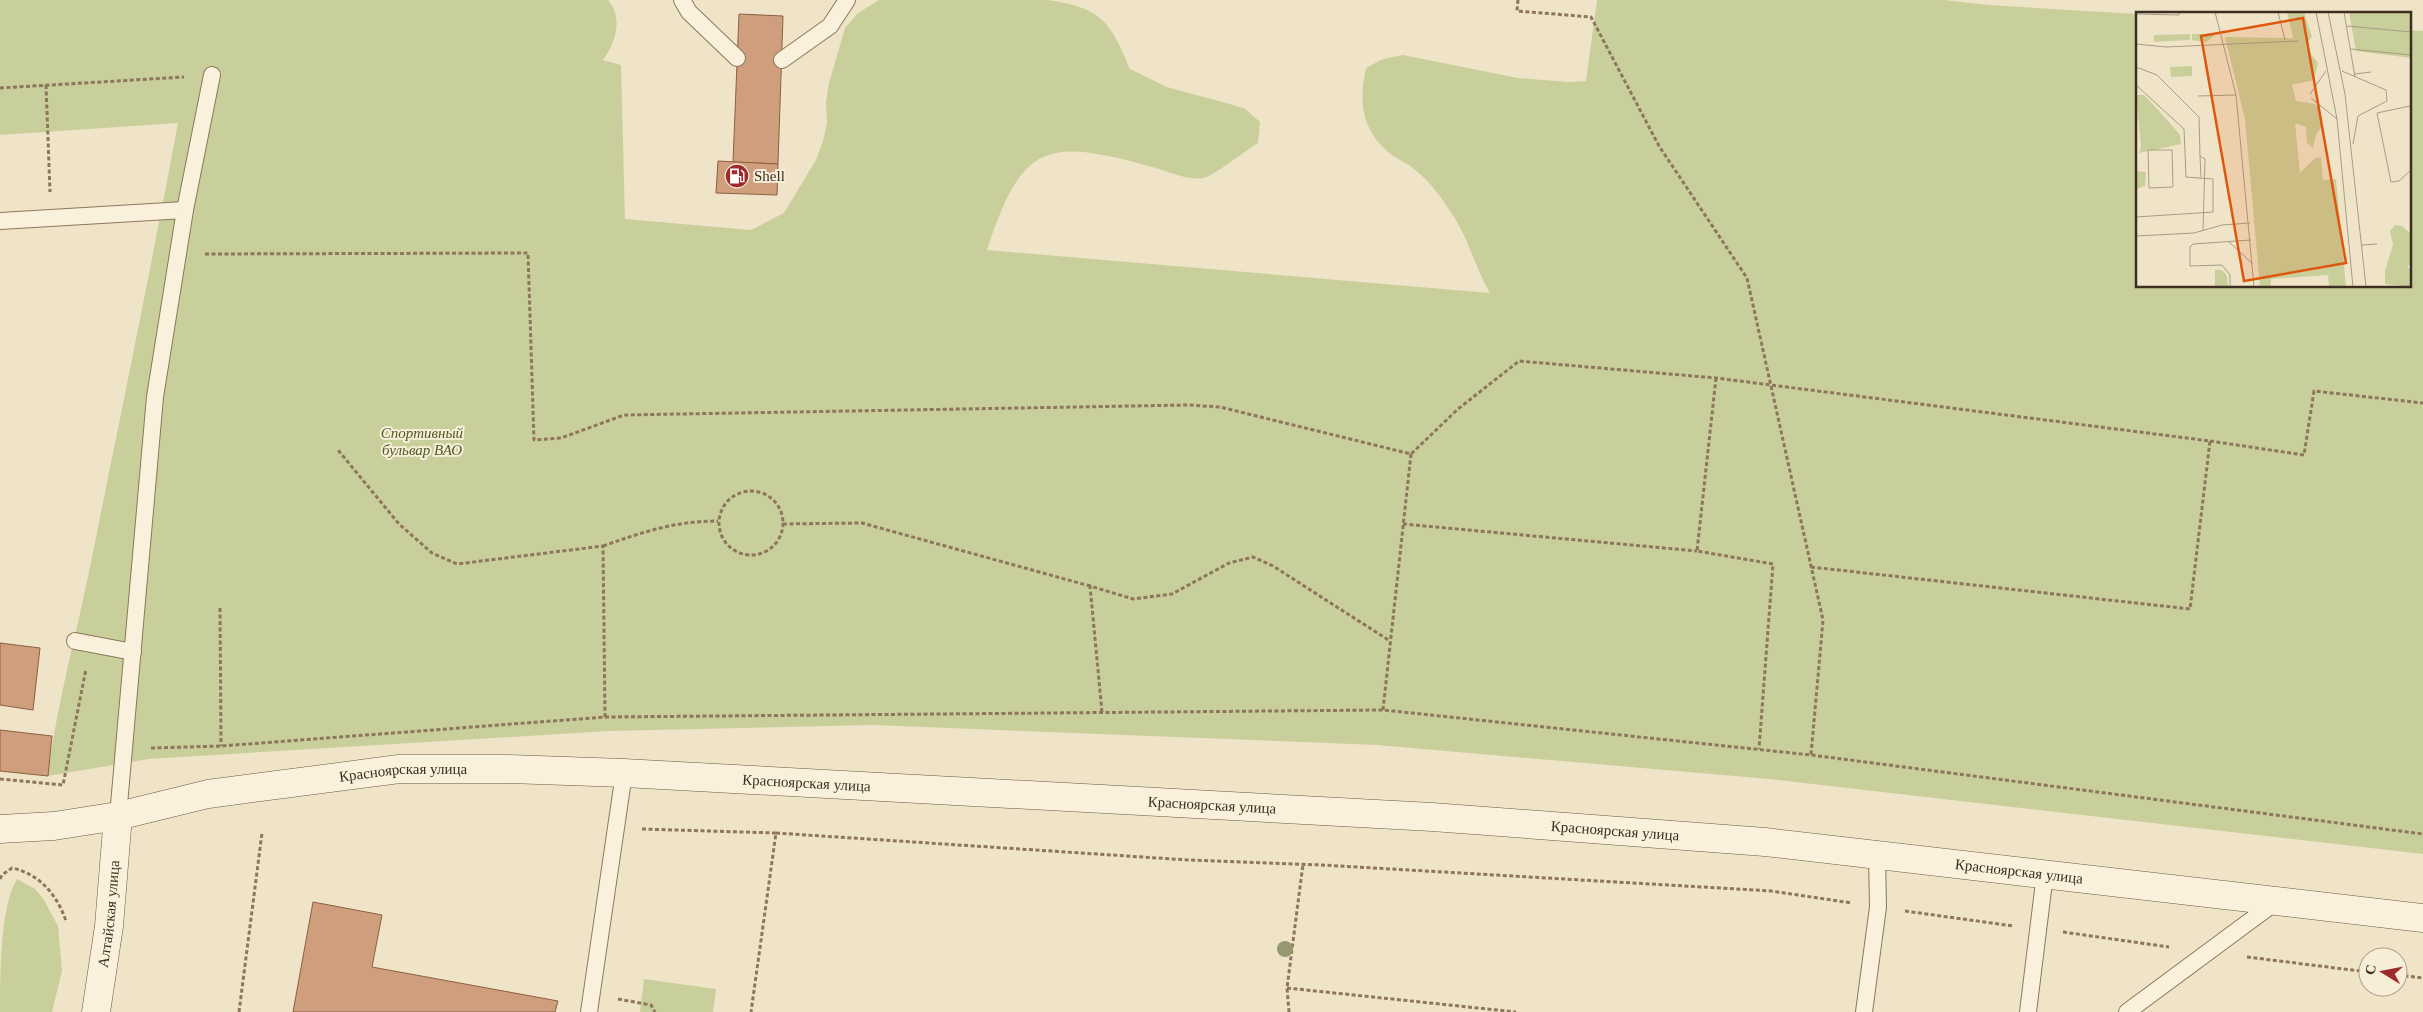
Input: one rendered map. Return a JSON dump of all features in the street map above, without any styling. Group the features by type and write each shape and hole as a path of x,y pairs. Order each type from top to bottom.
{"street":[{"name":"Красноярская улица","path":"0,828 54,826 118,816 208,794 399,769 624,772 1432,817 1765,842 2423,918"},
{"name":"Алтайская улица","path":"96,1012 109,926 118,816"}],"lane":[{"path":"682,0 689,12 737,58"},
{"path":"782,60 830,26 847,0"},
{"path":"118,816 155,397 185,210 212,75"},
{"path":"0,220 185,210"},
{"path":"83,642 132,652"},
{"path":"589,1012 624,772"},
{"path":"1864,1012 1878,907 1877,856"},
{"path":"2028,1012 2046,874"},
{"path":"2127,1012 2277,901"}],"path":[{"path":"1518,0 1517,11 1591,17 1660,146 1747,278 1823,620 1811,755"},
{"path":"0,88 212,75"},
{"path":"46,85 50,218"},
{"path":"196,254 528,253 534,440 561,438 624,415 1188,405 1220,407 1411,454"},
{"path":"1383,710 1411,454 1458,409 1518,361 1716,378 2210,441 2304,455 2314,391 2423,404"},
{"path":"1697,551 1716,378"},
{"path":"1811,567 2190,609 2210,441"},
{"path":"338,450 399,524 432,553 456,564 603,546 653,528 688,521 718,521"},
{"path":"749,490 760,491 777,504 783,524 781,535 766,551 757,555 746,555 727,545 721,536 718,521 723,506 730,498 739,492 749,490"},
{"path":"783,524 862,523 1133,599 1172,594 1229,563 1252,557 1274,566 1390,641"},
{"path":"1403,524 1697,551 1773,564 1758,749"},
{"path":"603,546 605,717"},
{"path":"1090,586 1102,712"},
{"path":"220,608 221,746"},
{"path":"0,779 63,785 83,642"},
{"path":"151,738 151,748 221,746 605,717 1383,710 1811,755 2423,834"},
{"path":"616,828 776,833 1188,860 1303,864 1770,891 2208,952 2358,971"},
{"path":"239,1012 262,833"},
{"path":"751,1012 776,833"},
{"path":"1289,1012 1288,988 1303,864"},
{"path":"0,879 2,875 12,868 35,876 55,897 66,921"},
{"path":"2408,976 2423,978"},
{"path":"1288,988 1516,1012"},
{"path":"591,995 651,1005 655,1012"}],"green space":[{"name":"Спортивный бульвар ВАО","path":"0,0 608,0 613,7 617,23 614,39 603,60 621,65 625,219 751,230 784,213 816,160 827,123 826,102 829,83 845,28 858,13 879,0 1048,0 1081,7 1102,20 1110,28 1130,69 1167,87 1244,108 1260,122 1258,143 1215,173 1198,179 1184,177 1116,158 1087,153 1063,152 1043,157 1027,169 1013,187 1000,214 987,250 1490,293 1462,231 1442,199 1418,173 1383,147 1369,127 1365,116 1362,94 1366,68 1383,59 1403,55 1518,78 1568,82 1586,81 1597,0 1944,0 1988,5 2136,14 2136,288 2410,288 2410,30 2423,31 2423,854 1769,779 1377,745 873,725 609,731 149,759 48,776 61,699 89,572 178,123 0,135"},
{"path":"17,879 35,889 44,900 58,926 62,971 52,1012 0,1012 4,923 11,891"},
{"path":"644,979 716,989 713,1012 640,1012"}],"building":[{"path":"739,14 783,16 778,164 733,162"},
{"path":"718,161 778,164 777,195 716,193"},
{"path":"0,643 40,648 33,710 0,705"},
{"path":"0,730 52,736 48,776 0,771"},
{"path":"313,902 382,915 372,967 558,1001 555,1012 293,1012"}],"place":[{"name":"Shell","path":"737,176"}]}
